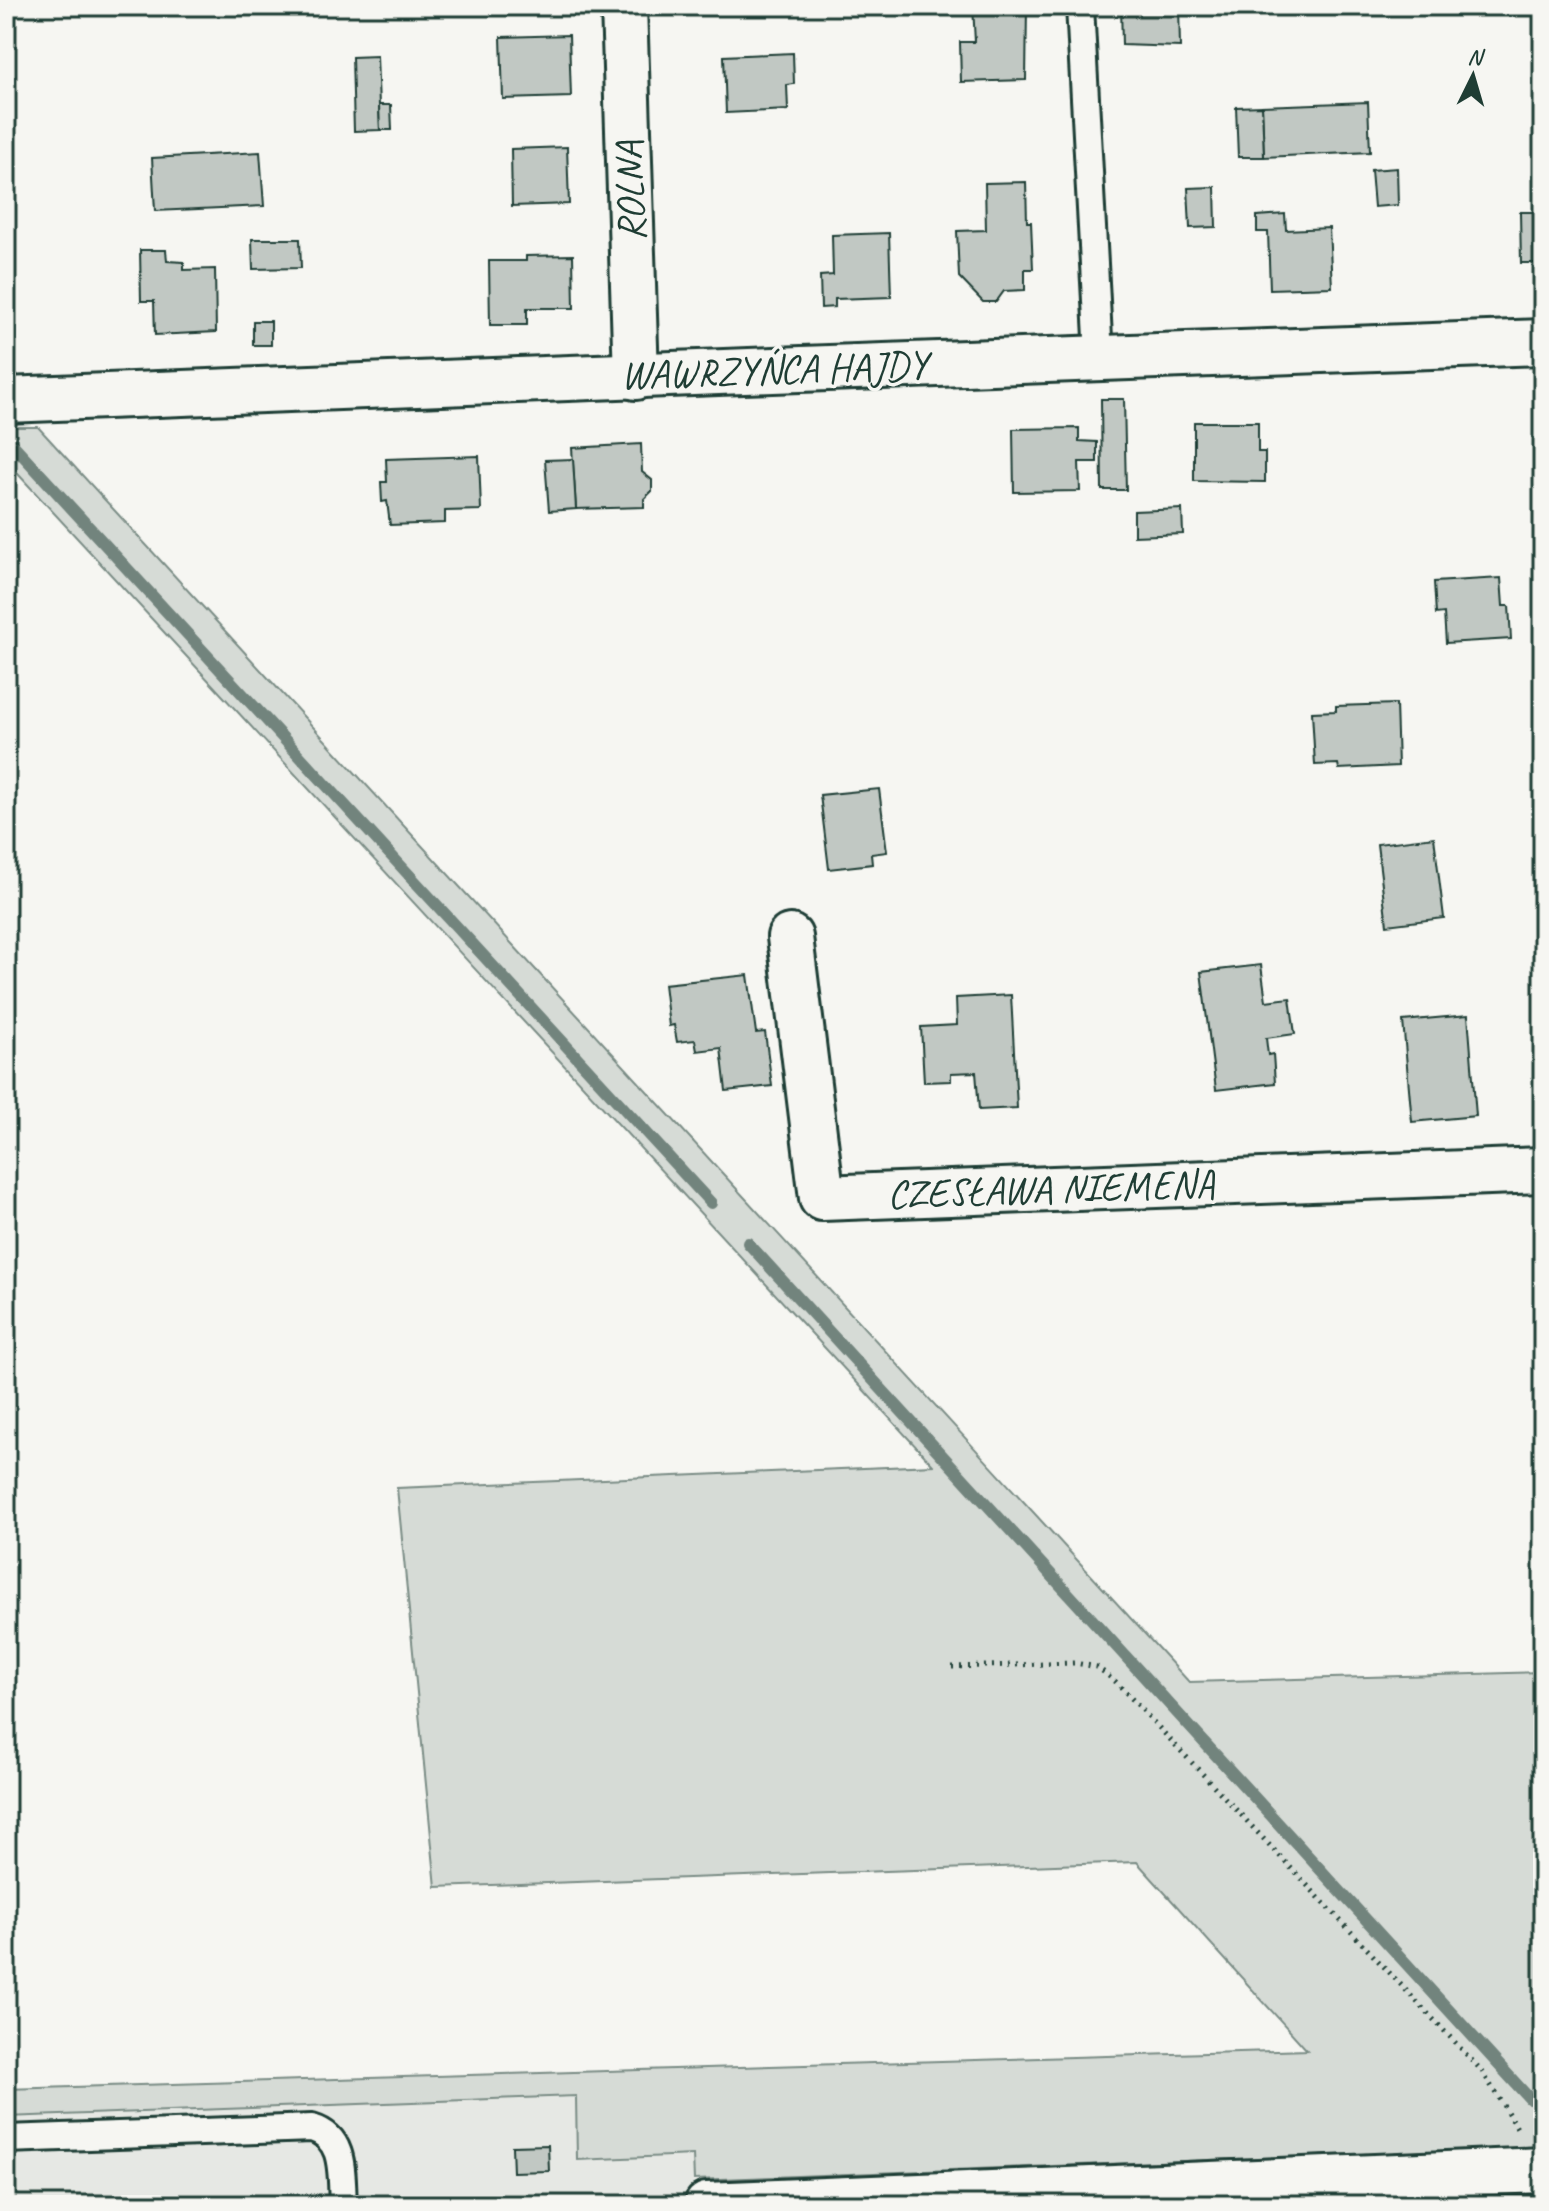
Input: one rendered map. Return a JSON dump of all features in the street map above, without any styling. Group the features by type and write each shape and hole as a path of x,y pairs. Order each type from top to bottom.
{"street":[{"name":"ROLNA","path":"624,6 636,377"},
{"name":"WAWRZYŃCA HAJDY","path":"6,400 1099,356 1543,342"},
{"name":"CZESŁAWA NIEMENA","path":"790,937 822,1198 1543,1170"},
{"path":"707,2205 1540,2170"}],"lane":[{"path":"1080,6 1099,356"},
{"path":"6,2139 312,2128 322,2131 337,2147 343,2205"}],"path":[{"path":"952,1667 1075,1663 1097,1667 1116,1682 1482,2071 1540,2170"}],"shaded area":[{"path":"6,427 38,427 1189,1682 1543,1672 1543,2147 694,2180 693,2155 577,2160 576,2096 6,2117 6,2089 1307,2050 1137,1862 436,1887 397,1488 933,1465 6,461"},
{"path":"576,2096 693,2155 694,2205 6,2205 6,2117"}],"building":[{"path":"973,6 1027,6 1026,80 961,82 960,42 975,42"},
{"path":"1121,6 1179,6 1180,47 1122,45"},
{"path":"569,35 571,97 503,99 501,37"},
{"path":"793,53 794,84 787,85 788,110 726,113 724,56"},
{"path":"377,56 380,130 354,131 352,57"},
{"path":"1368,102 1370,152 1264,157 1262,106"},
{"path":"379,105 391,105 392,130 380,130"},
{"path":"1262,106 1264,157 1238,157 1236,107"},
{"path":"567,147 569,204 512,206 511,149"},
{"path":"260,152 264,206 155,211 152,158"},
{"path":"1397,168 1398,205 1374,207 1371,170"},
{"path":"1026,182 1033,269 1025,269 1025,290 1004,291 996,302 983,302 959,277 957,231 986,230 985,183"},
{"path":"1215,187 1216,227 1190,228 1188,188"},
{"path":"1520,212 1543,212 1543,263 1521,263"},
{"path":"1285,214 1286,230 1329,228 1332,287 1270,289 1268,232 1257,232 1257,216"},
{"path":"889,233 891,297 835,299 835,307 821,308 820,276 833,275 832,235"},
{"path":"252,239 300,239 301,268 253,269"},
{"path":"140,250 166,250 167,261 184,262 184,270 215,269 216,332 155,335 154,301 141,301"},
{"path":"573,255 574,308 527,308 527,325 490,325 489,261 526,261 526,256"},
{"path":"253,321 271,321 271,345 253,345"},
{"path":"1101,399 1124,399 1126,490 1102,490"},
{"path":"1194,422 1258,422 1258,452 1265,452 1265,482 1194,481"},
{"path":"1079,428 1079,441 1097,442 1097,462 1079,462 1080,491 1014,492 1013,429"},
{"path":"641,444 642,472 652,480 652,491 644,499 644,507 576,509 572,448"},
{"path":"479,456 481,510 445,511 445,523 390,525 387,501 382,502 381,482 387,482 386,459"},
{"path":"573,459 576,509 549,511 545,460"},
{"path":"1182,509 1183,534 1134,536 1134,511"},
{"path":"1501,578 1503,606 1509,606 1511,639 1446,643 1444,613 1436,614 1434,582"},
{"path":"1396,704 1398,766 1339,769 1338,764 1315,765 1312,712 1336,711 1336,706"},
{"path":"879,789 887,852 871,854 872,864 829,869 820,795"},
{"path":"1434,837 1444,918 1387,925 1377,844"},
{"path":"1261,965 1266,1001 1290,998 1295,1034 1266,1038 1268,1055 1273,1054 1275,1083 1216,1090 1201,972"},
{"path":"748,975 756,1033 765,1032 772,1086 726,1091 721,1048 697,1051 695,1040 677,1042 674,1025 669,1026 664,984"},
{"path":"1011,995 1017,1108 979,1110 976,1072 951,1073 951,1081 924,1082 921,1027 957,1025 956,998"},
{"path":"1468,1015 1476,1116 1412,1122 1403,1021"},
{"path":"548,2145 549,2171 513,2172 512,2146"}],"waterway":[{"path":"6,437 711,1203"},
{"path":"748,1243 1530,2099"}]}
